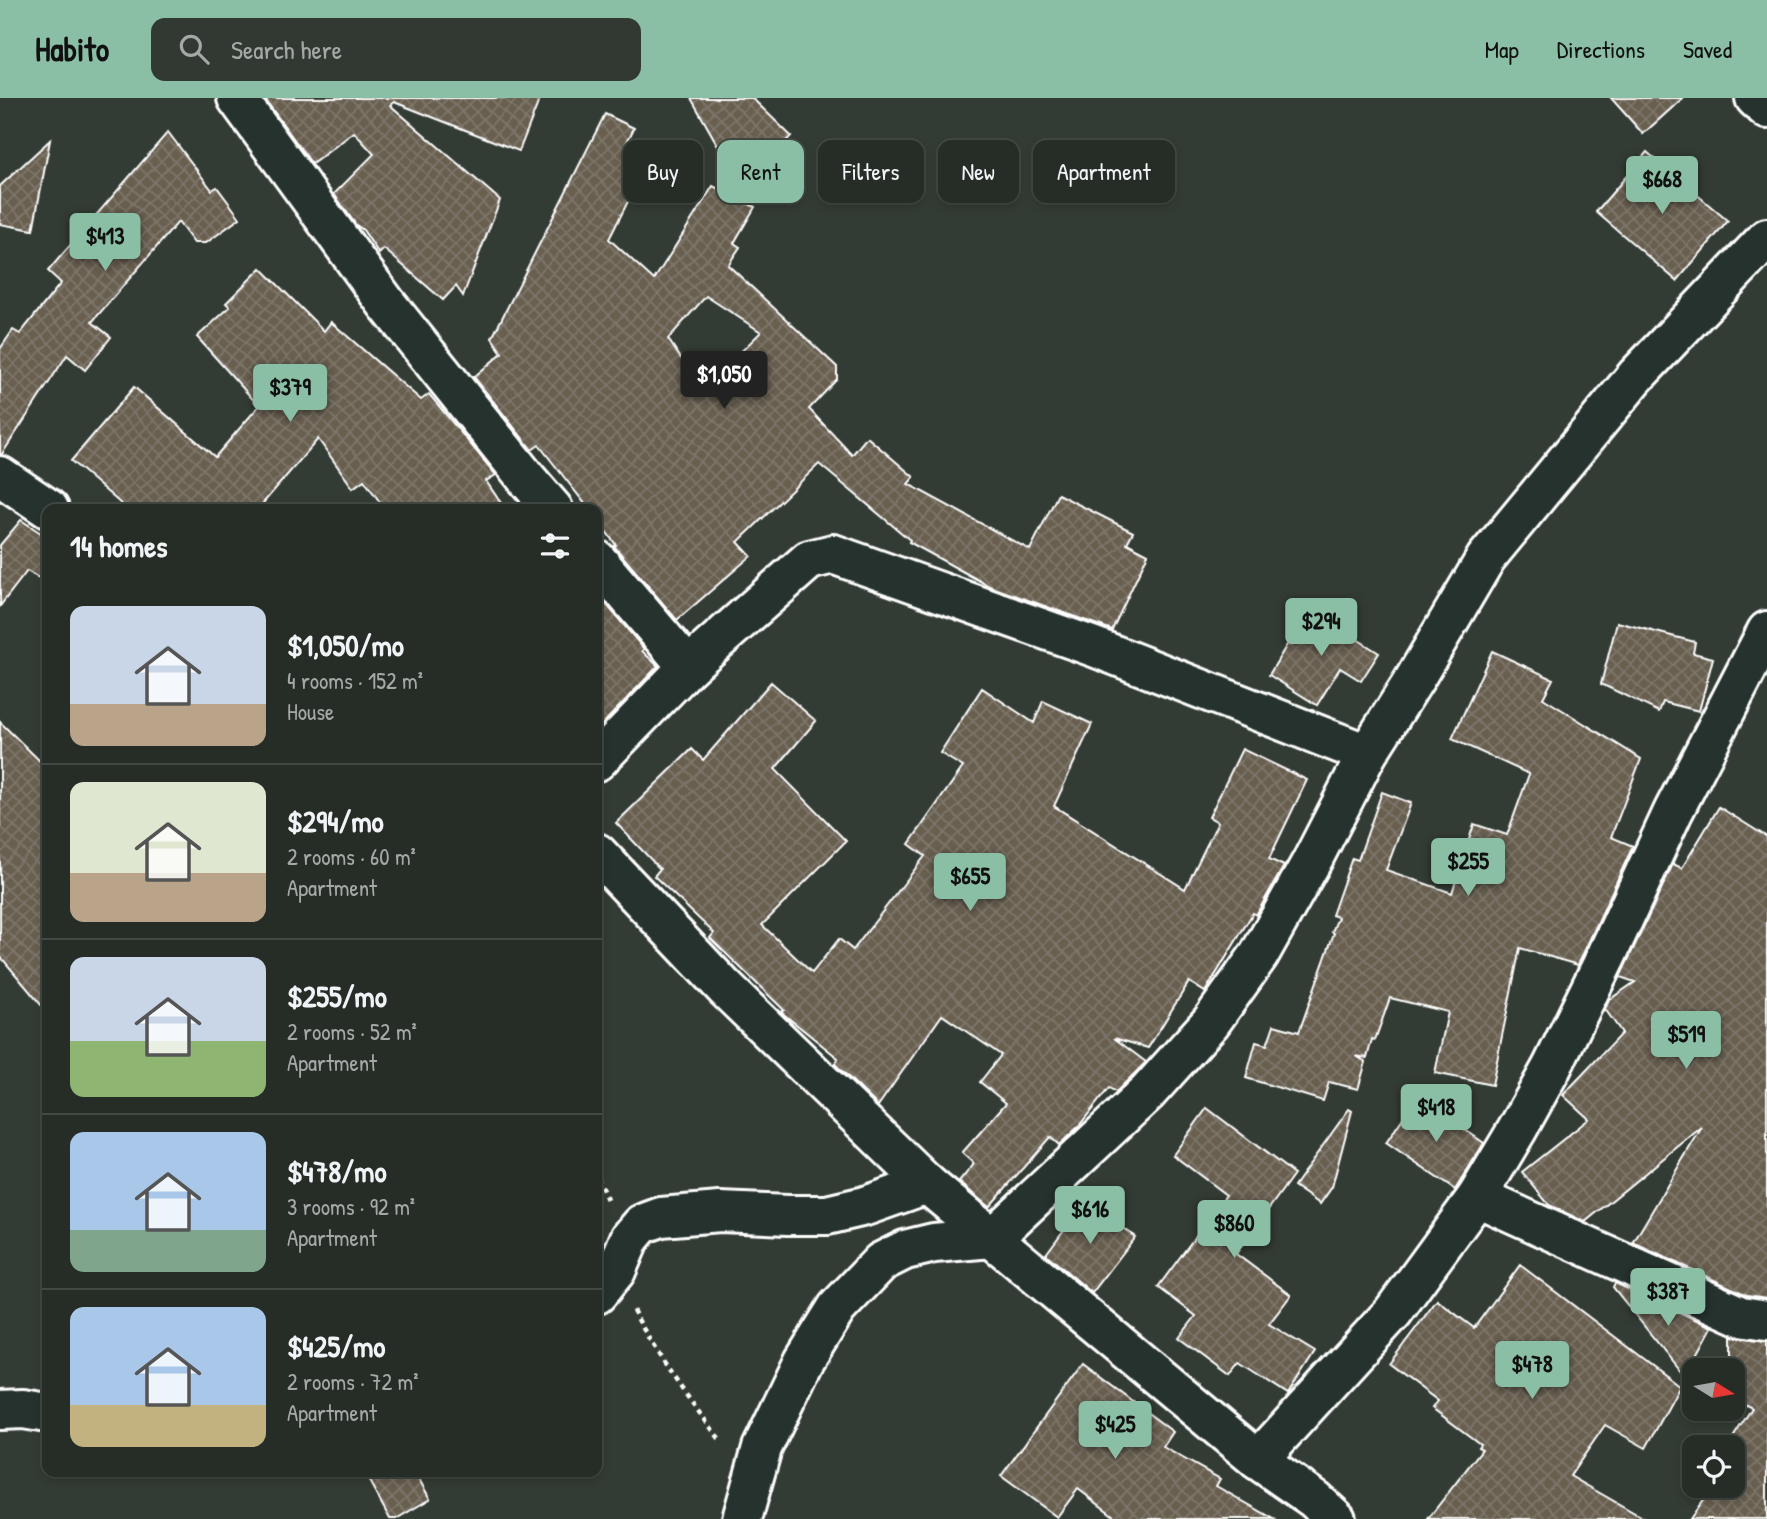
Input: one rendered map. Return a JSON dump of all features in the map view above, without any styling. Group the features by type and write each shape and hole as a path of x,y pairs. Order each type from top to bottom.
{"street":[{"path":"237,98 386,303 549,504"},
{"path":"1755,98 1767,109"},
{"path":"742,1519 762,1448 804,1361 837,1308 881,1262 905,1250 992,1238 1147,1093 1211,1022 1259,955 1314,859 1367,754 1486,558 1636,376 1767,238"},
{"path":"0,476 42,505"},
{"path":"602,756 688,667 809,560 833,554 1094,648 1367,754"},
{"path":"602,566 688,667"},
{"path":"1258,1460 1393,1312 1477,1196 1552,1067 1673,812 1767,631"},
{"path":"602,858 725,989 928,1184 1258,1460 1314,1499 1336,1519"},
{"path":"606,1283 630,1238 642,1224 661,1217 720,1212 827,1214 865,1206 928,1184"},
{"path":"1477,1196 1741,1316 1767,1320"},
{"path":"0,1410 23,1409 42,1412"}],"path":[{"path":"606,1283 629,1303 656,1352 701,1415 753,1476"}],"building":[{"path":"264,98 540,98 519,151 394,102 390,105 500,200 463,296 456,286 443,300 384,249 379,254 334,194 374,154 354,132 312,164"},
{"path":"691,98 752,98 791,136 787,140 717,140 717,144"},
{"path":"1611,98 1683,98 1643,134"},
{"path":"605,114 634,128 628,140 623,140 623,203 627,203 609,239 654,280 713,186 717,188 717,203 747,203 755,207 734,243 740,247 728,265 837,367 837,379 809,409 852,455 867,437 914,477 908,484 1030,550 1058,494 1133,532 1127,543 1148,554 1112,630 989,586 909,542 910,540 819,464 738,542 751,556 677,620 614,546 616,545 602,526 602,504 585,504 539,445 532,450 474,377 502,353 492,338","holes":["706,296 761,332 702,390 668,339"]},
{"path":"168,132 212,190 217,187 240,218 206,243 194,243 178,222 92,322 111,337 85,370 67,355 0,454 0,349 13,330 20,334 61,283 48,271"},
{"path":"50,140 33,230 0,224 0,186"},
{"path":"1647,152 1728,221 1677,281 1596,212"},
{"path":"261,268 324,331 331,322 421,400 429,394 496,475 486,481 502,504 381,504 364,480 353,488 318,439 262,504 121,504 71,461 134,387 215,457 259,406 197,337 230,307 226,303"},
{"path":"21,520 42,534 42,580 27,571 0,606 0,545"},
{"path":"602,599 644,649 642,651 658,666 602,725"},
{"path":"1313,611 1379,653 1361,681 1340,668 1317,705 1269,675 1288,643 1290,645"},
{"path":"1617,622 1695,642 1693,653 1713,658 1699,711 1663,702 1659,712 1601,684"},
{"path":"1492,651 1553,679 1543,698 1641,759 1611,837 1633,846 1578,965 1520,948 1492,1085 1435,1073 1448,1012 1390,998 1375,1040 1372,1039 1367,1058 1356,1056 1366,1062 1358,1089 1329,1082 1323,1101 1246,1078 1256,1042 1267,1045 1274,1025 1299,1032 1334,933 1332,932 1338,917 1332,915 1352,858 1358,860 1382,792 1411,803 1386,870 1452,893 1474,824 1507,835 1529,774 1452,739"},
{"path":"771,682 816,721 775,769 846,841 762,925 812,973 839,939 853,950 925,856 909,844 963,767 940,753 982,688 1034,723 1043,701 1092,724 1054,806 1185,889 1218,822 1209,817 1242,749 1307,780 1269,859 1284,866 1256,915 1253,913 1205,992 1189,982 1148,1048 1114,1038 1146,1062 1116,1092 1109,1088 1078,1127 1059,1145 1050,1137 989,1207 959,1182 974,1164 962,1153 1006,1103 980,1082 1001,1055 942,1015 878,1106 835,1064 838,1058 781,1012 784,1010 710,938 714,933 654,876 660,869 616,823 692,749 703,760"},
{"path":"0,722 42,763 42,1006 0,956"},
{"path":"1719,807 1767,837 1767,1298 1747,1295 1633,1243 1702,1127 1585,1222 1549,1205 1522,1172 1589,1119 1563,1095 1622,1033 1605,1009 1609,1000 1635,982 1620,977 1673,864 1682,868"},
{"path":"1413,1103 1426,1103 1484,1143 1455,1190 1386,1143"},
{"path":"1207,1108 1294,1174 1236,1254 1291,1295 1269,1324 1315,1352 1288,1394 1240,1363 1230,1376 1179,1338 1196,1316 1158,1287 1226,1195 1173,1155"},
{"path":"1349,1109 1352,1111 1332,1187 1320,1204 1294,1186"},
{"path":"1086,1200 1135,1237 1092,1293 1046,1254"},
{"path":"1520,1265 1680,1386 1646,1448 1605,1425 1570,1476 1645,1519 1428,1519 1482,1449 1478,1447 1480,1444 1432,1408 1438,1401 1389,1364 1437,1300 1474,1328"},
{"path":"1615,1283 1712,1327 1695,1358 1682,1358 1682,1373 1613,1287"},
{"path":"1732,1336 1767,1341 1767,1519 1690,1519 1705,1498 1745,1498 1745,1435 1735,1435 1752,1408 1745,1404 1745,1358 1732,1358"},
{"path":"1083,1364 1173,1432 1163,1447 1220,1479 1216,1486 1274,1519 1118,1519 1078,1489 1057,1517 1001,1476"},
{"path":"367,1477 418,1477 430,1499 396,1519 390,1519"}]}
